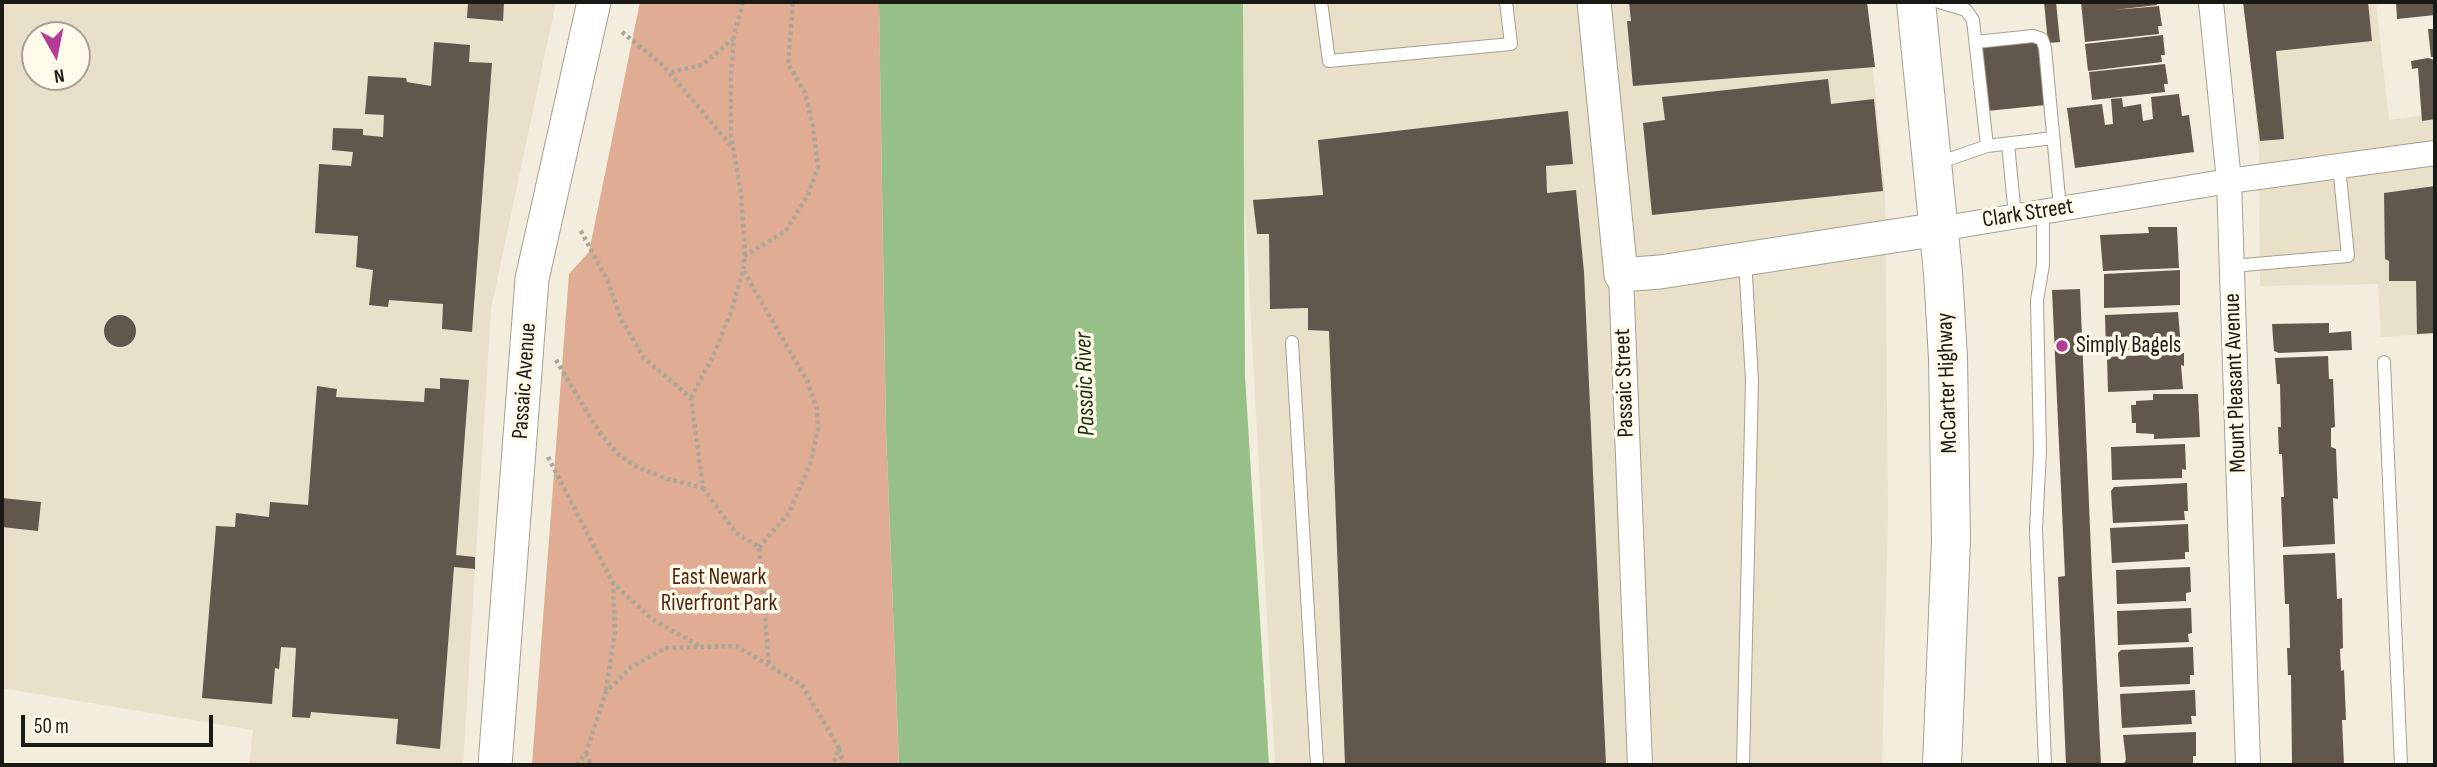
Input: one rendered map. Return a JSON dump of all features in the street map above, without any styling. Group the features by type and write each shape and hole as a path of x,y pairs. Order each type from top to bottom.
{"main road":[{"name":"Passaic Avenue","path":"495,765 532,279 594,2"},
{"name":"Passaic Street","path":"1594,2 1621,275"},
{"name":"McCarter Highway","path":"1916,2 1947,335 1951,451 1950,587 1942,765"},
{"name":"Clark Street","path":"1621,275 1660,272 1938,229"}],"street":[{"name":"Mount Pleasant Avenue","path":"2211,2 2229,181 2248,765"},
{"name":"Clark Street","path":"1938,229 2229,181 2435,153"},
{"name":"Passaic Street","path":"1621,275 1640,765"}],"lane":[{"path":"1321,2 1329,61 1511,44 1506,2"},
{"path":"1939,2 1966,10 1973,20 1987,146"},
{"path":"1976,42 2033,36 2042,39 2045,48 2053,138 2052,210 2037,299 2040,451 2036,529 2045,765"},
{"path":"1932,165 1987,146 2053,138"},
{"path":"2008,144 2015,216"},
{"path":"2232,267 2348,256 2339,166"},
{"path":"1742,765 1752,381 1745,258"},
{"path":"1292,342 1317,765"},
{"path":"2384,362 2401,765"}],"path":[{"path":"743,2 734,38 731,77 733,148 741,194 743,270 731,312 713,356 691,398 704,488 736,533 759,547"},
{"path":"744,256 786,231 808,195 818,167 805,93 788,64 793,2"},
{"path":"622,32 671,72 733,148"},
{"path":"671,72 702,65 734,38"},
{"path":"580,229 608,282 621,319 644,358 691,398"},
{"path":"743,270 807,381 817,409 818,429 810,464 789,513 759,547 769,666"},
{"path":"550,349 599,432 620,455 639,468 668,480 704,488"},
{"path":"544,450 613,583 653,620 702,647"},
{"path":"577,765 586,752 606,692 615,632 613,583"},
{"path":"606,692 631,667 666,648 736,646 802,685 839,748 844,765"},
{"path":"833,765 839,748"},
{"path":"586,752 591,765"}],"shaded area":[{"path":"2,2 556,2 491,309 463,765 249,765 253,730 2,688"},
{"path":"1241,2 1866,2 1885,188 1888,515 1882,765 1275,765 1241,137"},
{"path":"2245,2 2376,2 2389,120 2435,114 2435,334 2381,337 2378,284 2260,286 2259,152"}],"green space":[{"name":"East Newark Riverfront Park","path":"640,2 879,2 886,430 899,765 532,765 569,274 589,252"}],"water":[{"name":"Passaic River","path":"879,2 1243,2 1245,376 1269,765 899,765 886,430"}],"building":[{"path":"468,2 504,2 503,21 467,18"},
{"path":"1629,2 1867,2 1875,67 1633,86 1627,21 1631,21"},
{"path":"2044,2 2056,2 2060,42 2048,43"},
{"path":"2081,2 2156,2 2157,5 2114,10 2159,6 2162,26 2158,26 2159,34 2085,42"},
{"path":"2243,2 2368,2 2372,41 2276,51 2284,139 2260,141"},
{"path":"2396,2 2435,2 2435,15 2397,19"},
{"path":"2428,29 2435,29 2435,57 2431,57"},
{"path":"2163,35 2165,55 2161,55 2162,62 2088,71 2085,44"},
{"path":"2040,39 2046,105 1987,111 1981,45"},
{"path":"434,42 470,45 469,62 492,63 472,332 442,329 443,304 389,300 388,307 369,305 373,270 356,267 358,236 315,233 319,164 351,166 353,152 332,150 333,128 363,129 363,135 383,137 384,115 365,114 368,76 406,78 407,82 431,86"},
{"path":"2428,58 2435,60 2435,119 2422,121 2418,68 2412,69 2411,61"},
{"path":"2165,64 2168,84 2164,84 2165,92 2092,100 2089,72"},
{"path":"1828,79 1831,104 1874,99 1883,191 1652,215 1643,123 1665,120 1662,97"},
{"path":"2179,94 2182,116 2189,115 2194,152 2075,168 2067,108 2102,104 2105,125 2113,124 2111,99 2122,98 2123,107 2141,104 2143,121 2153,119 2151,97"},
{"path":"1568,111 1573,164 1546,166 1547,193 1576,190 1584,272 1606,765 1345,765 1329,331 1308,330 1308,308 1270,309 1269,234 1257,234 1253,200 1323,195 1318,140"},
{"path":"2435,186 2435,333 2417,334 2416,281 2389,281 2389,261 2385,259 2384,193"},
{"path":"2148,227 2177,227 2179,268 2103,271 2100,235 2149,233"},
{"path":"2180,270 2180,305 2104,308 2104,274"},
{"path":"2080,289 2101,765 2066,765 2058,577 2065,576 2052,290"},
{"path":"2178,312 2181,347 2106,351 2105,315"},
{"path":"120,315 131,320 136,331 131,342 120,347 109,342 104,331 109,320"},
{"path":"2329,323 2329,333 2351,331 2352,350 2274,351 2272,324"},
{"path":"2184,353 2184,366 2181,365 2183,389 2108,392 2107,357"},
{"path":"2328,356 2329,379 2333,379 2335,427 2331,428 2331,447 2336,449 2338,499 2333,498 2335,544 2283,547 2281,497 2284,497 2278,427 2281,427 2280,384 2277,384 2275,358"},
{"path":"440,378 469,380 456,555 475,557 475,569 454,567 440,749 396,744 398,719 311,712 310,718 292,717 296,648 281,647 279,669 275,668 272,704 202,698 216,526 235,527 236,513 269,517 270,502 308,505 317,386 337,389 336,397 424,402 425,388 440,389"},
{"path":"2153,394 2198,394 2200,437 2154,439 2154,434 2136,433 2136,423 2132,423 2131,405 2136,405 2136,401 2153,400"},
{"path":"2185,444 2186,470 2182,469 2182,478 2112,480 2111,447"},
{"path":"2187,483 2188,511 2184,511 2185,520 2113,523 2111,491 2114,487"},
{"path":"2,498 41,502 38,531 2,527"},
{"path":"2188,524 2189,552 2185,552 2185,559 2112,563 2110,528"},
{"path":"2335,553 2337,599 2342,598 2343,648 2340,649 2341,671 2344,670 2346,720 2342,720 2344,765 2292,765 2291,675 2288,675 2287,648 2290,648 2289,604 2285,604 2283,555"},
{"path":"2190,567 2191,592 2186,593 2186,601 2117,604 2116,570"},
{"path":"2191,608 2192,633 2188,634 2189,642 2118,645 2117,611"},
{"path":"2193,647 2194,675 2190,675 2190,684 2120,687 2118,653 2121,650"},
{"path":"2195,690 2196,716 2191,716 2192,724 2122,728 2120,694"},
{"path":"2196,732 2196,756 2193,756 2193,765 2123,765 2126,760 2123,735"}],"place":[{"name":"Simply Bagels","path":"2062,346"}]}
